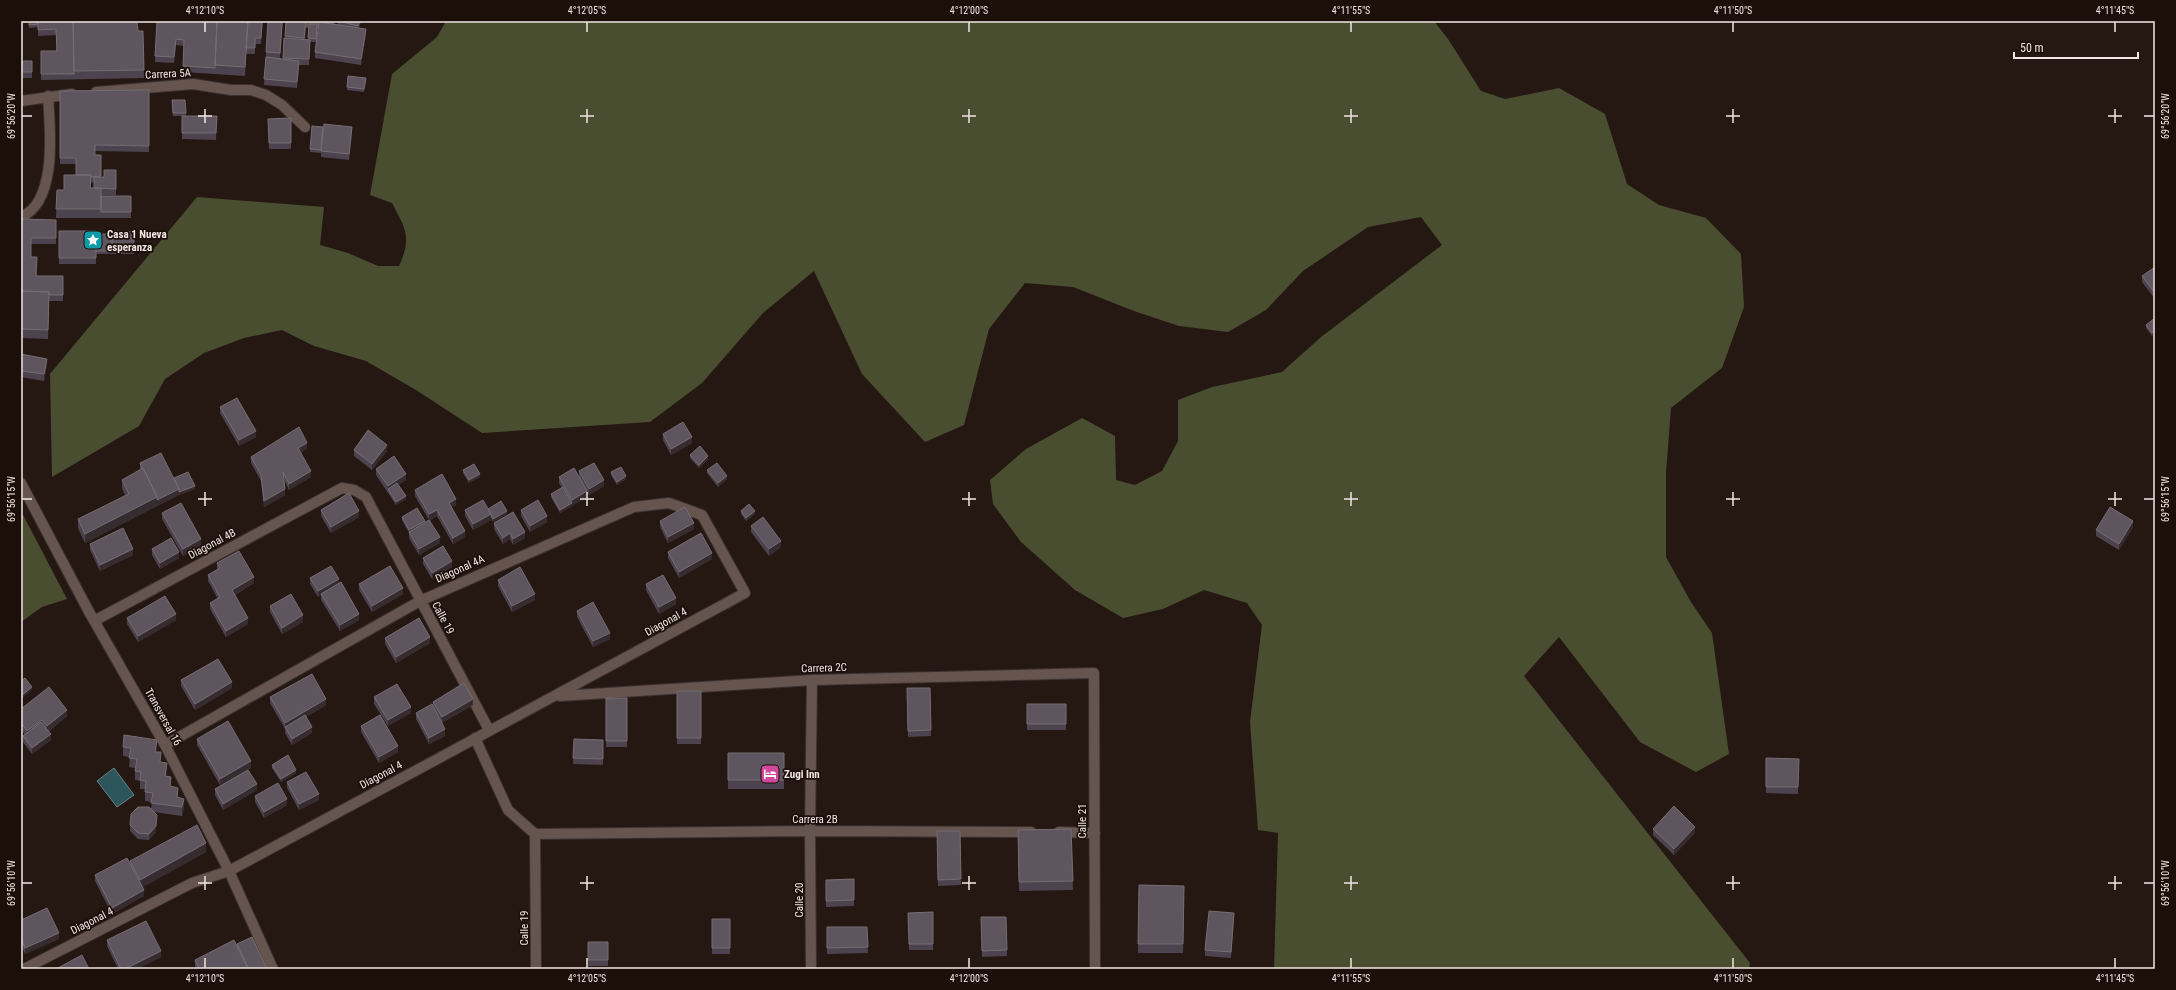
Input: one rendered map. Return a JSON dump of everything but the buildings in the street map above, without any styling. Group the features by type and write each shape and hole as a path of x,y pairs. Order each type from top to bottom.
{"street":[{"path":"298,21 329,26"},
{"name":"Carrera 5A","path":"21,101 48,96 193,84 231,90 251,90 266,95 282,105 305,127"},
{"path":"21,217 28,213 44,193 52,148 48,96"},
{"name":"Transversal 16","path":"21,483 94,621 165,745 229,871 274,969"},
{"name":"Diagonal 4B","path":"94,621 342,488"},
{"name":"Calle 19","path":"342,488 354,490 366,497 489,730"},
{"name":"Diagonal 4A","path":"165,745 420,600 634,507 669,503 702,515 744,593"},
{"name":"Diagonal 4","path":"24,969 192,883 229,871 489,730 556,697 744,593"},
{"name":"Carrera 2C","path":"556,697 812,680 1094,673"},
{"name":"Calle 21","path":"1094,673 1095,969"},
{"name":"Calle 20","path":"811,969 810,831 812,680"},
{"path":"475,738 508,810 535,834"},
{"name":"Carrera 2B","path":"535,834 810,831 1094,833"},
{"name":"Calle 19","path":"535,834 536,969"}],"green space":[{"path":"446,21 1434,21 1448,39 1481,91 1505,99 1559,88 1605,114 1627,184 1659,205 1706,218 1741,254 1744,307 1722,368 1671,408 1666,473 1666,557 1691,602 1712,633 1729,754 1696,772 1640,742 1559,637 1524,676 1750,963 1749,969 1274,969 1278,833 1258,830 1250,722 1262,625 1247,603 1204,590 1163,609 1123,618 1075,590 1021,542 993,504 990,480 1026,449 1082,418 1115,436 1116,480 1135,485 1162,471 1178,441 1178,400 1212,387 1282,372 1321,337 1442,245 1421,217 1368,227 1303,271 1266,310 1228,332 1179,326 1134,311 1073,287 1025,283 989,329 964,425 925,442 862,374 814,271 763,313 702,383 650,422 482,433 416,390 366,361 314,346 282,330 244,338 204,353 165,379 139,426 52,477 50,374 197,197 324,207 320,245 348,253 378,266 399,266 405,248 406,234 404,227 392,203 370,195 392,74 437,37"},
{"path":"21,511 67,599 42,607 21,622"}],"water":[{"path":"114,768 134,795 117,807 97,781"}],"place":[{"name":"Casa 1 Nueva esperanza","path":"93,240"},
{"name":"Zugi Inn","path":"770,774"}]}
